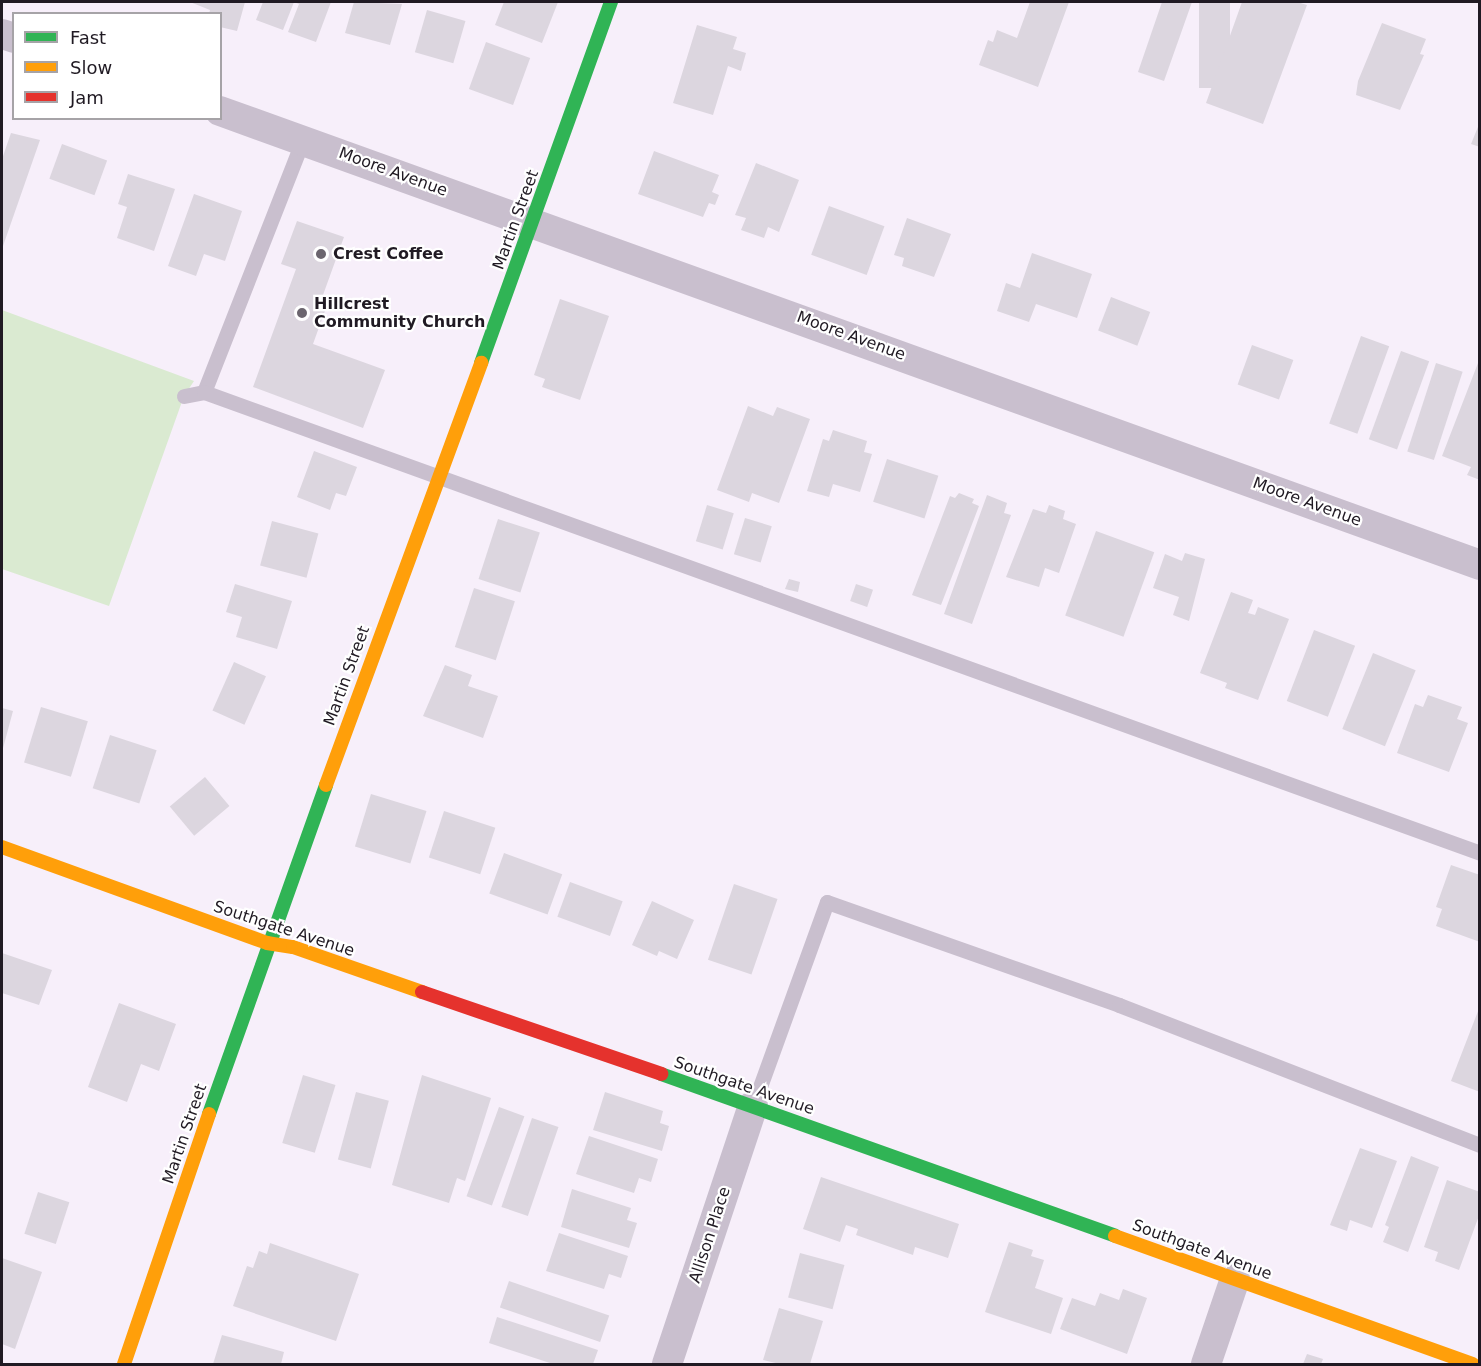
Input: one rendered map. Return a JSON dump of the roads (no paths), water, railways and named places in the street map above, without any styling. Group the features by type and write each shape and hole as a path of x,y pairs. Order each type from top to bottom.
{"street":[{"name":"Martin Street","path":"124,1365 267,943 533,221 611,2"},
{"name":"Moore Avenue","path":"222,112 533,221 1479,565"},
{"name":"Southgate Avenue","path":"2,847 267,943 293,947 753,1106 1476,1365"},
{"name":"Allison Place","path":"667,1365 753,1106"},
{"path":"1206,1365 1234,1279"},
{"path":"1476,1365 1479,1360"}],"lane":[{"path":"204,392 303,140"},
{"path":"184,396 204,392 1479,853"},
{"path":"753,1106 827,902 1119,1005 1479,1145"}],"place":[{"name":"Crest Coffee","path":"321,254"},
{"name":"Hillcrest Community Church","path":"302,313"}]}
